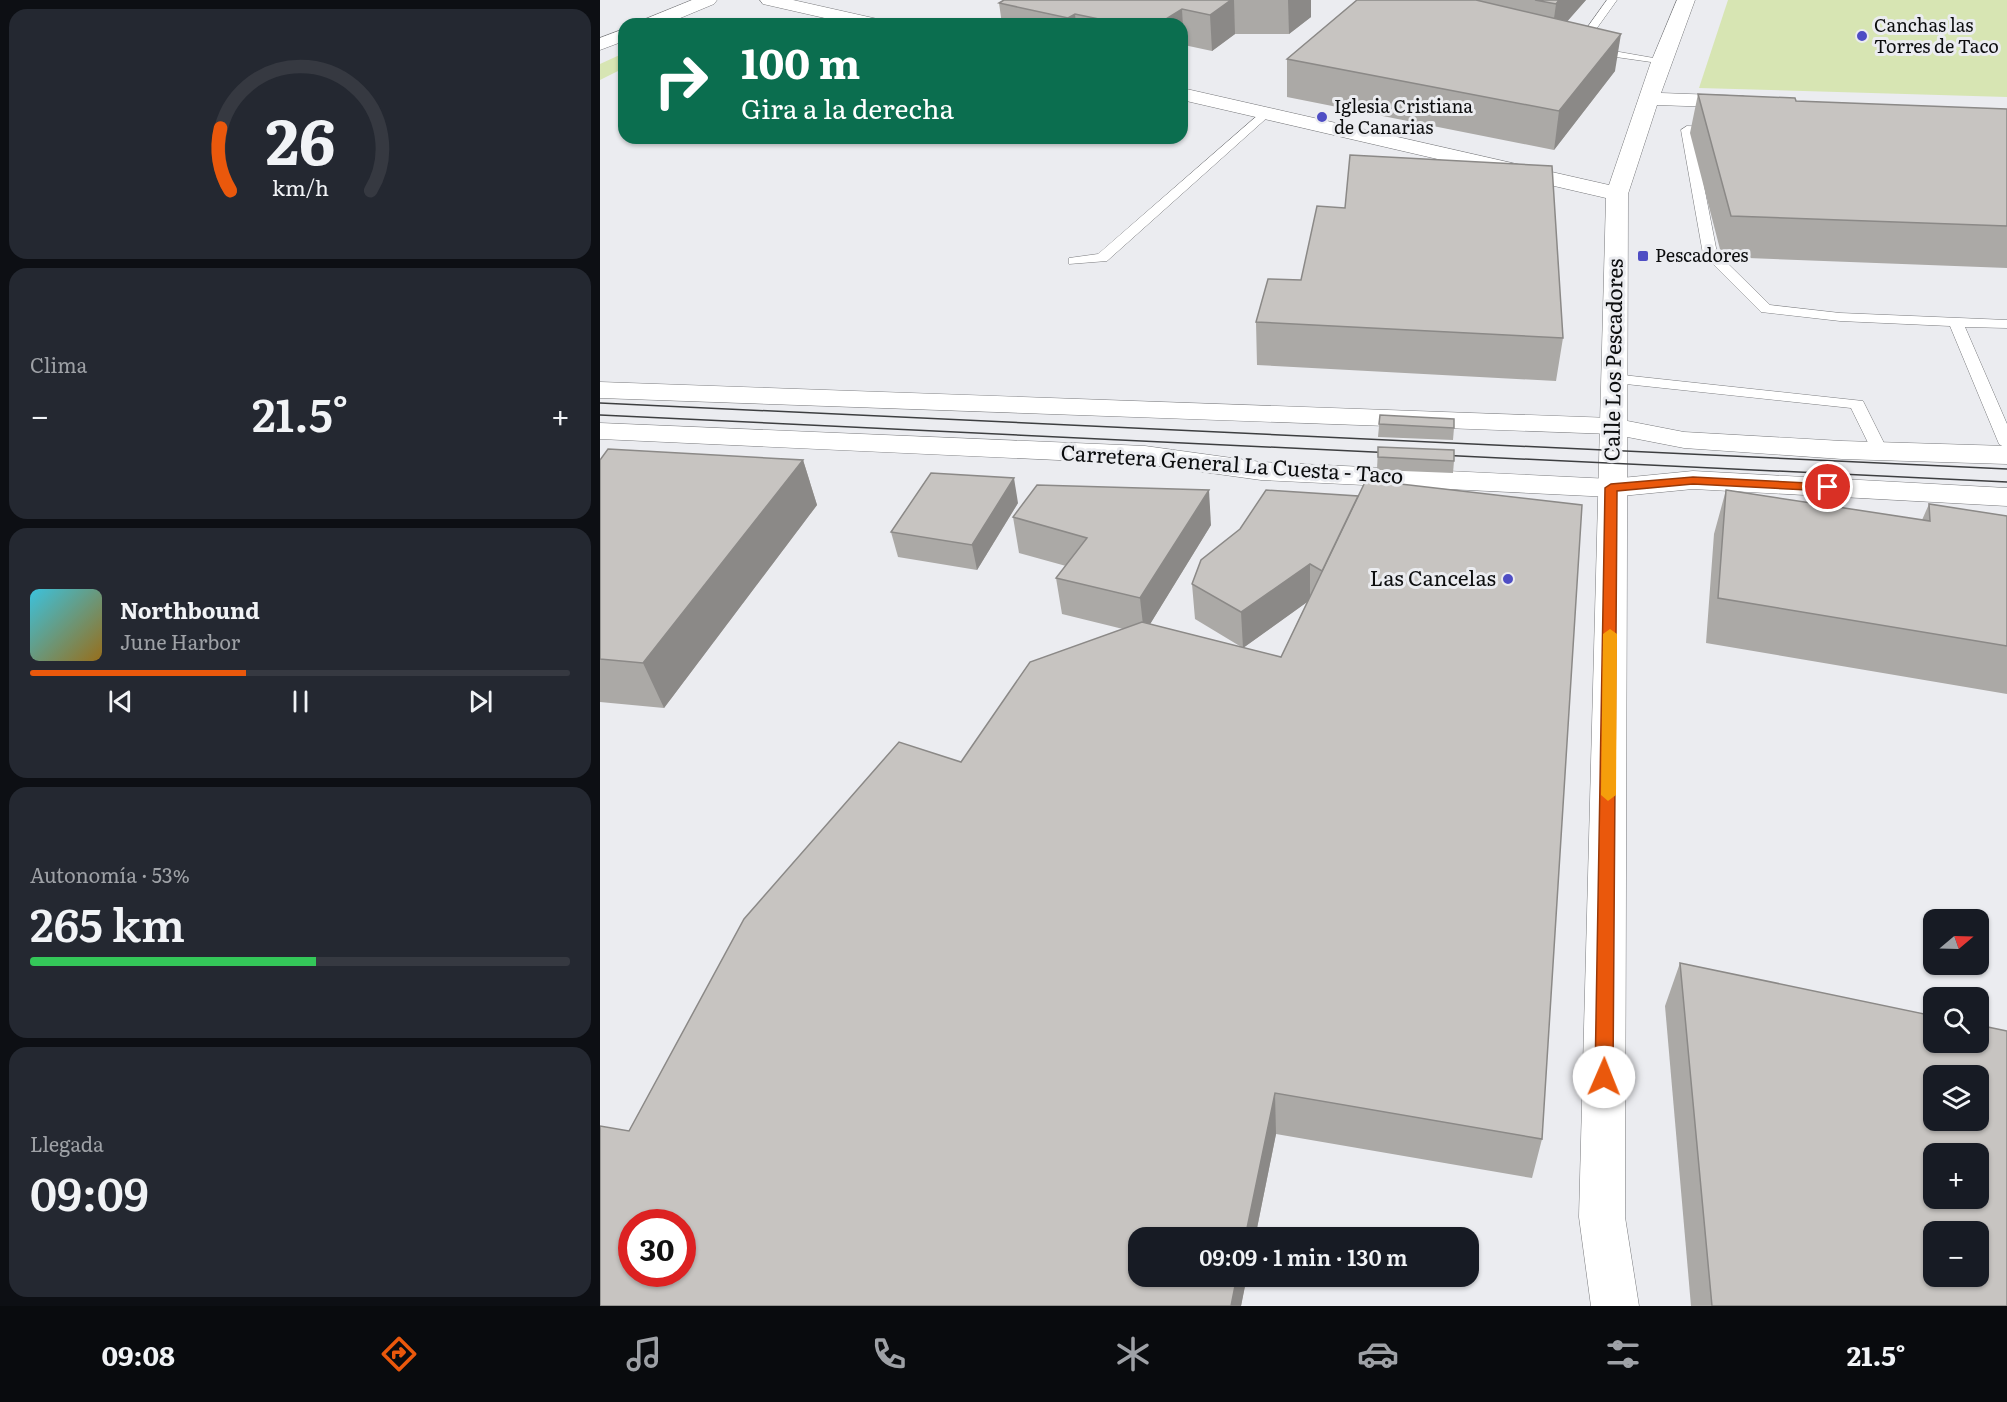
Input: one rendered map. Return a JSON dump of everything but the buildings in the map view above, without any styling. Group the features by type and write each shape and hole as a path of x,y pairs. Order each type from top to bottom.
{"street":[{"path":"664,18 708,0"},
{"path":"769,0 848,18"},
{"name":"Calle Los Pescadores","path":"1616,1306 1602,1217 1617,194 1661,62 1686,0"},
{"path":"600,44 618,36"},
{"path":"1188,96 1259,119 1617,194"},
{"path":"1649,99 1768,103"},
{"path":"600,390 1612,426 1684,440 1880,451 2007,455"},
{"name":"Carretera General La Cuesta - Taco","path":"600,431 1144,455 1261,471 1611,488 1693,480 2007,497"}],"lane":[{"path":"1612,0 1592,28 1600,42 1616,54"},
{"path":"1581,50 1661,62"},
{"path":"1074,261 1102,258 1259,119"},
{"path":"1734,131 1687,130 1710,254 1766,309 1840,317 2007,324"},
{"path":"1956,322 2007,444"},
{"path":"1614,379 1857,404 1880,451"}],"green space":[{"name":"Canchas las Torres de Taco","path":"1728,0 2007,0 2007,97 1699,88"},
{"path":"618,56 618,71 600,80 600,64"}],"tram line":[{"path":"600,403 2007,469"},
{"path":"600,415 1394,453"},
{"path":"1439,455 2007,482"}],"slow traffic":[{"path":"1608,795 1610,634"}],"place":[{"name":"Canchas las Torres de Taco","path":"1862,36"},
{"name":"Iglesia Cristiana de Canarias","path":"1322,117"},
{"name":"Pescadores","path":"1643,256"},
{"name":"Las Cancelas","path":"1508,579"}],"route":[{"path":"1604,1077 1611,488 1693,480 1828,487"}]}
